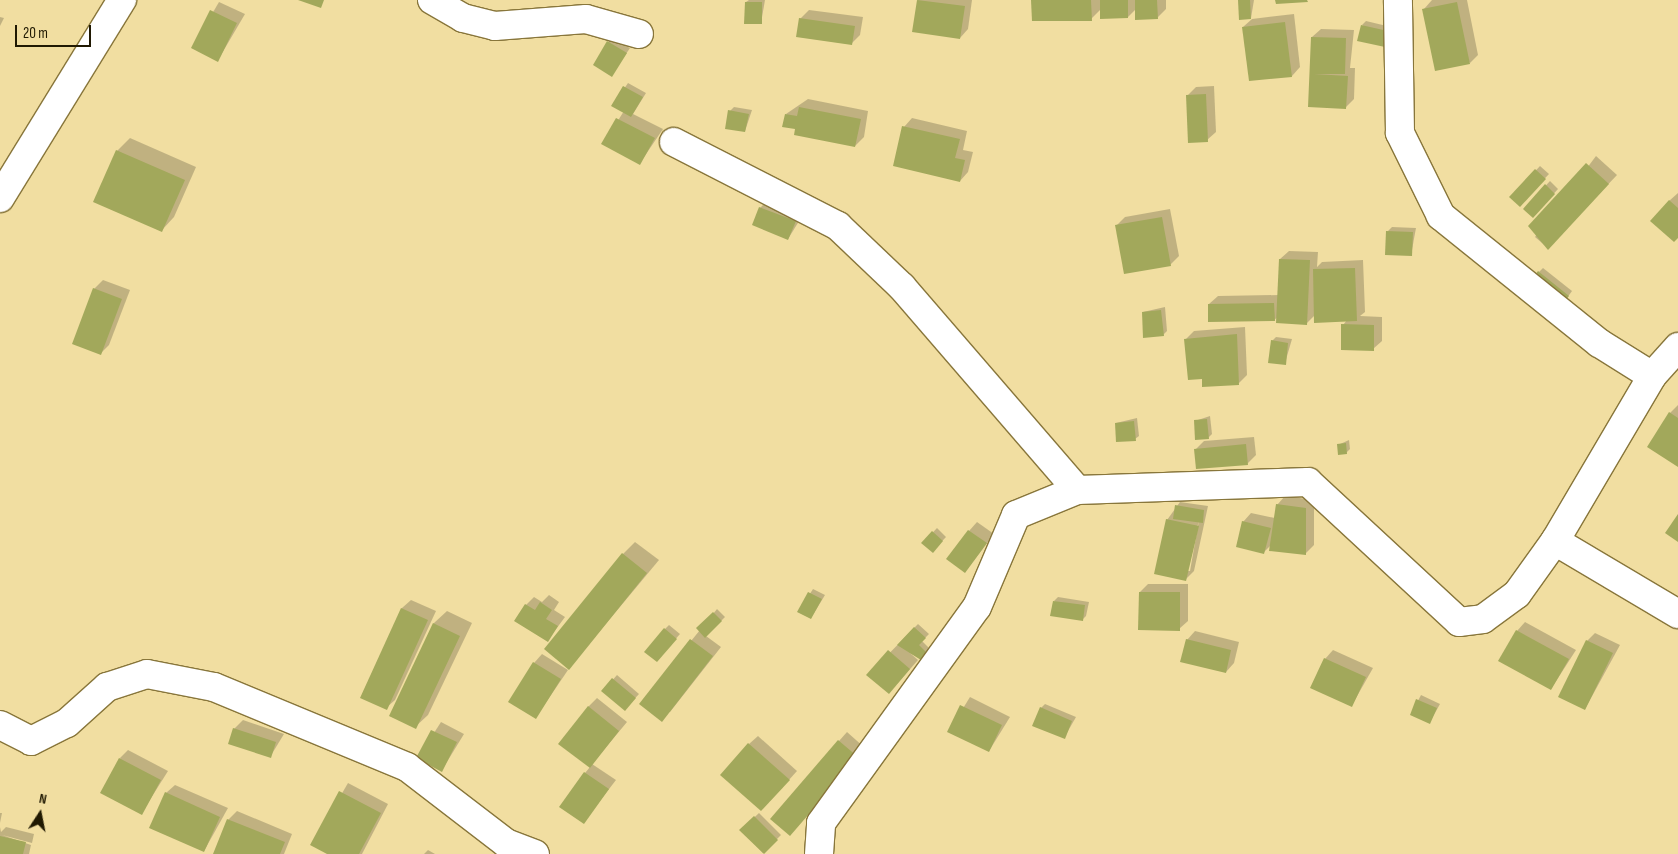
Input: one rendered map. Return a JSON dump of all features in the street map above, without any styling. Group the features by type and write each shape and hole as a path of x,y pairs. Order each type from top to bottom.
{"street":[{"path":"0,198 122,0"},
{"path":"432,0 463,18 495,26 586,19 639,34"},
{"path":"1398,0 1400,133 1441,216 1599,343 1652,376"},
{"path":"674,142 838,226 902,287 1077,490"},
{"path":"819,854 821,823 977,607 1016,515 1077,490 1308,482 1459,622 1483,619 1517,594 1556,541 1652,376 1678,348"},
{"path":"1556,541 1678,614"},
{"path":"0,725 31,741 67,723 107,687 147,674 214,687 407,767 506,843 535,854"}],"building":[{"path":"298,0 324,0 321,8"},
{"path":"917,0 965,6 960,39 912,32"},
{"path":"1031,0 1091,0 1092,21 1032,21"},
{"path":"1100,0 1128,0 1128,18 1100,19"},
{"path":"1135,0 1157,0 1158,19 1135,20"},
{"path":"1238,0 1250,0 1251,19 1239,20"},
{"path":"1275,0 1307,0 1308,2 1276,4"},
{"path":"745,2 762,2 762,24 744,24"},
{"path":"1457,2 1470,64 1435,71 1422,9"},
{"path":"210,10 237,23 218,62 191,48"},
{"path":"799,18 855,26 852,45 796,37"},
{"path":"1285,22 1292,77 1249,81 1242,27"},
{"path":"1361,25 1388,31 1385,47 1357,41"},
{"path":"1311,37 1346,38 1345,74 1314,74 1348,76 1346,109 1308,107"},
{"path":"607,41 627,53 612,77 593,65"},
{"path":"623,86 643,97 631,117 611,106"},
{"path":"1206,94 1208,142 1188,143 1186,95"},
{"path":"799,107 861,119 855,147 794,135 795,129 782,127 785,114 797,116"},
{"path":"728,110 749,114 745,132 725,129"},
{"path":"616,118 655,138 640,165 601,144"},
{"path":"902,126 960,139 955,158 965,160 960,182 893,166"},
{"path":"116,150 185,180 162,232 93,202"},
{"path":"1586,163 1609,184 1548,250 1528,226"},
{"path":"1535,169 1546,179 1520,207 1509,197"},
{"path":"1545,184 1555,194 1533,218 1523,209"},
{"path":"1669,200 1678,208 1678,238 1674,242 1650,221"},
{"path":"759,207 796,221 788,240 752,225"},
{"path":"1162,217 1171,266 1124,274 1115,225"},
{"path":"1386,231 1413,232 1412,256 1385,255"},
{"path":"1279,259 1310,260 1307,325 1276,323"},
{"path":"1355,268 1357,321 1314,323 1313,269"},
{"path":"1538,271 1569,296 1563,303 1532,279"},
{"path":"93,288 122,299 101,355 72,344"},
{"path":"1274,303 1275,321 1208,322 1208,304"},
{"path":"1161,310 1164,336 1143,338 1142,312"},
{"path":"1341,324 1374,325 1374,351 1341,350"},
{"path":"1237,334 1239,385 1202,387 1202,379 1188,380 1184,339"},
{"path":"1271,340 1288,343 1286,365 1268,363"},
{"path":"1669,412 1678,418 1678,467 1647,447"},
{"path":"1207,419 1209,439 1195,440 1194,420"},
{"path":"1134,421 1136,441 1116,442 1115,423"},
{"path":"1346,443 1347,454 1338,455 1337,444"},
{"path":"1246,444 1248,465 1196,469 1194,449"},
{"path":"1276,504 1306,508 1306,555 1269,551"},
{"path":"1175,505 1204,510 1203,523 1173,519"},
{"path":"1678,514 1678,542 1665,533"},
{"path":"1166,519 1199,526 1186,581 1154,574"},
{"path":"1242,521 1271,528 1264,554 1236,547"},
{"path":"968,530 987,543 965,573 946,559"},
{"path":"932,531 943,541 933,553 921,543"},
{"path":"622,553 647,573 569,670 544,649"},
{"path":"808,592 822,599 811,619 797,612"},
{"path":"1139,592 1180,592 1180,631 1138,630"},
{"path":"1053,601 1085,605 1083,621 1050,616"},
{"path":"540,602 552,610 546,619 558,626 548,642 514,621 525,604 535,610"},
{"path":"401,608 428,620 387,710 360,698"},
{"path":"713,612 722,621 705,638 696,628"},
{"path":"433,623 460,636 416,729 389,716"},
{"path":"914,627 926,638 919,645 927,653 921,660 897,645"},
{"path":"664,628 677,639 657,662 644,652"},
{"path":"1516,630 1569,659 1551,690 1498,661"},
{"path":"690,639 713,656 662,722 639,704"},
{"path":"1186,639 1231,650 1226,673 1180,662"},
{"path":"1586,640 1613,653 1585,710 1558,697"},
{"path":"888,650 910,669 889,694 866,675"},
{"path":"1324,658 1366,677 1352,707 1310,688"},
{"path":"533,662 561,679 536,719 508,702"},
{"path":"612,678 636,698 625,711 601,691"},
{"path":"1416,699 1437,708 1430,724 1410,715"},
{"path":"960,705 1002,725 989,752 947,732"},
{"path":"588,706 619,731 590,768 558,744"},
{"path":"1040,707 1072,721 1065,739 1032,726"},
{"path":"233,728 276,742 271,758 228,744"},
{"path":"431,730 457,742 442,772 416,758"},
{"path":"838,740 858,757 790,836 770,819"},
{"path":"748,743 790,780 761,811 720,775"},
{"path":"119,758 161,780 142,815 100,793"},
{"path":"584,772 609,789 584,824 559,807"},
{"path":"339,791 381,813 359,854 327,854 310,845"},
{"path":"165,792 220,817 204,852 149,828"},
{"path":"754,816 778,840 764,854 739,830"},
{"path":"227,819 285,842 280,854 213,854"},
{"path":"0,836 26,842 23,854 0,854"}]}
